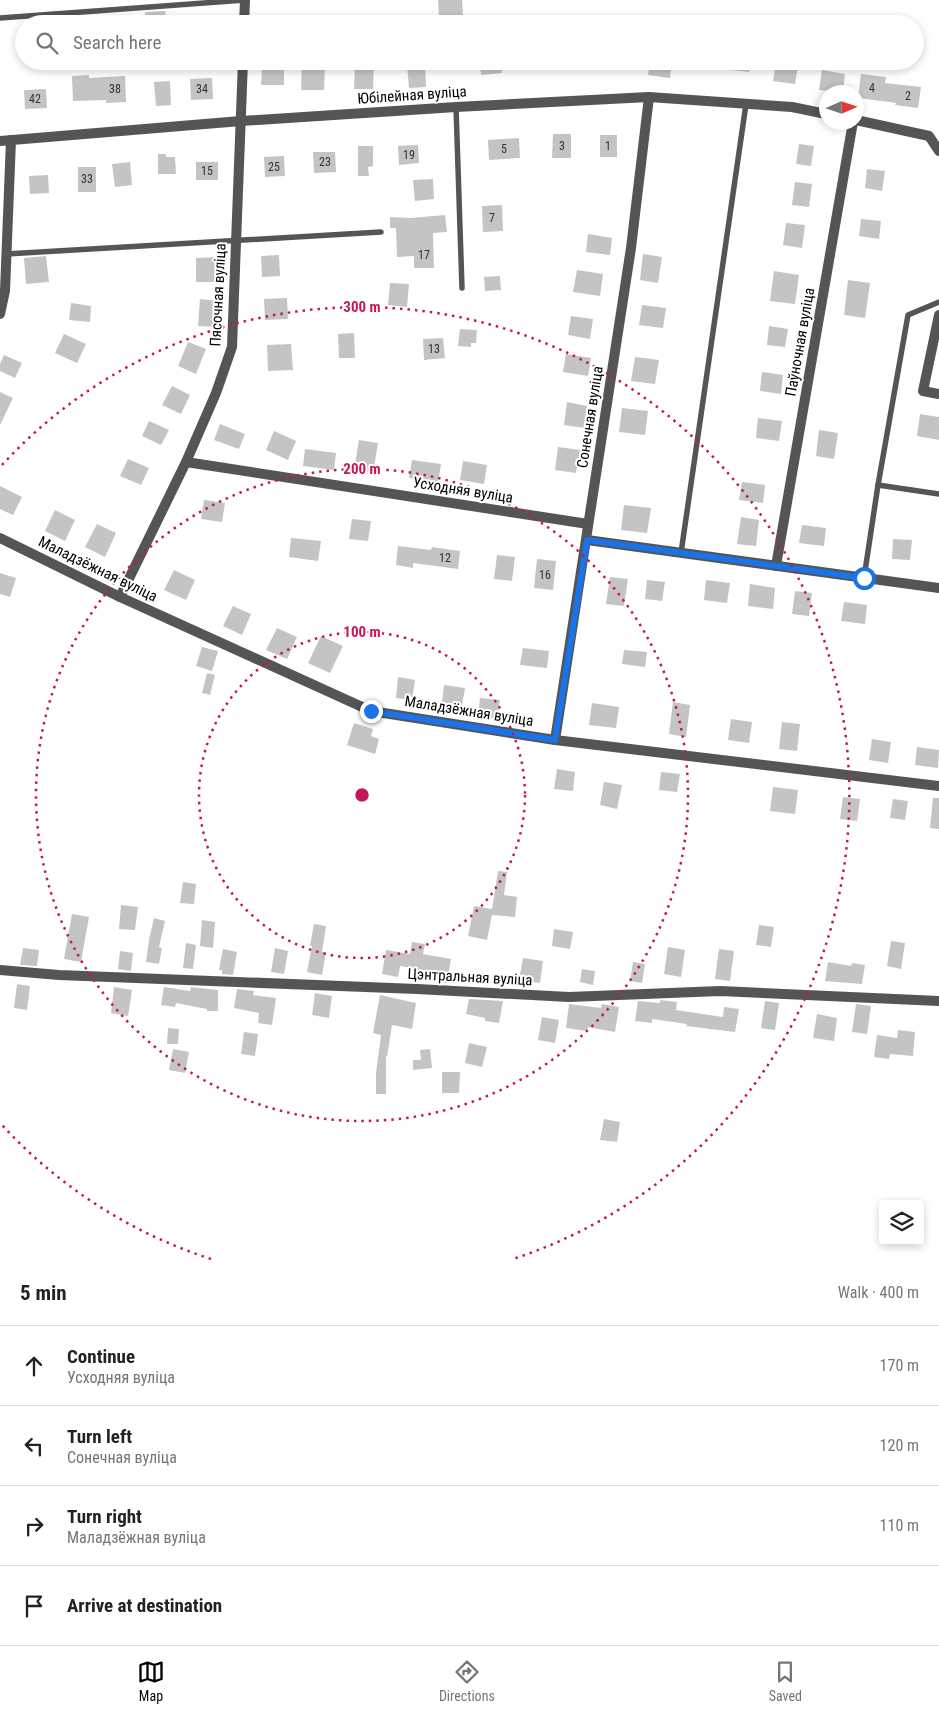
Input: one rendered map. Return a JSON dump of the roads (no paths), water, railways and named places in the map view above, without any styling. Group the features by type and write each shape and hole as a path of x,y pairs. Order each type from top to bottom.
{"street":[{"path":"245,15 246,0"},
{"name":"Пясочная вуліца","path":"120,597 186,462 216,393 232,347 243,70"},
{"name":"Юбілейная вуліца","path":"0,141 241,121 649,97 792,107 819,113"},
{"name":"Сонечная вуліца","path":"555,740 631,248 649,97"},
{"path":"864,122 929,136 939,151"},
{"name":"Паўночная вуліца","path":"776,566 852,130"},
{"path":"0,314 5,291 11,140"},
{"path":"939,315 923,391 939,394"},
{"name":"Усходняя вуліца","path":"186,462 588,524"},
{"name":"Маладзёжная вуліца","path":"0,538 120,597 371,711 555,740 939,786"},
{"path":"587,540 939,588"},
{"name":"Цэнтральная вуліца","path":"0,970 59,976 417,988 569,997 720,990 939,1001"}],"lane":[{"path":"41,15 246,0"},
{"path":"0,18 15,17"},
{"path":"681,553 746,104"},
{"path":"456,107 462,288"},
{"path":"6,254 381,232"},
{"path":"864,578 878,485 908,315 939,302"},
{"path":"878,485 939,494"}]}
